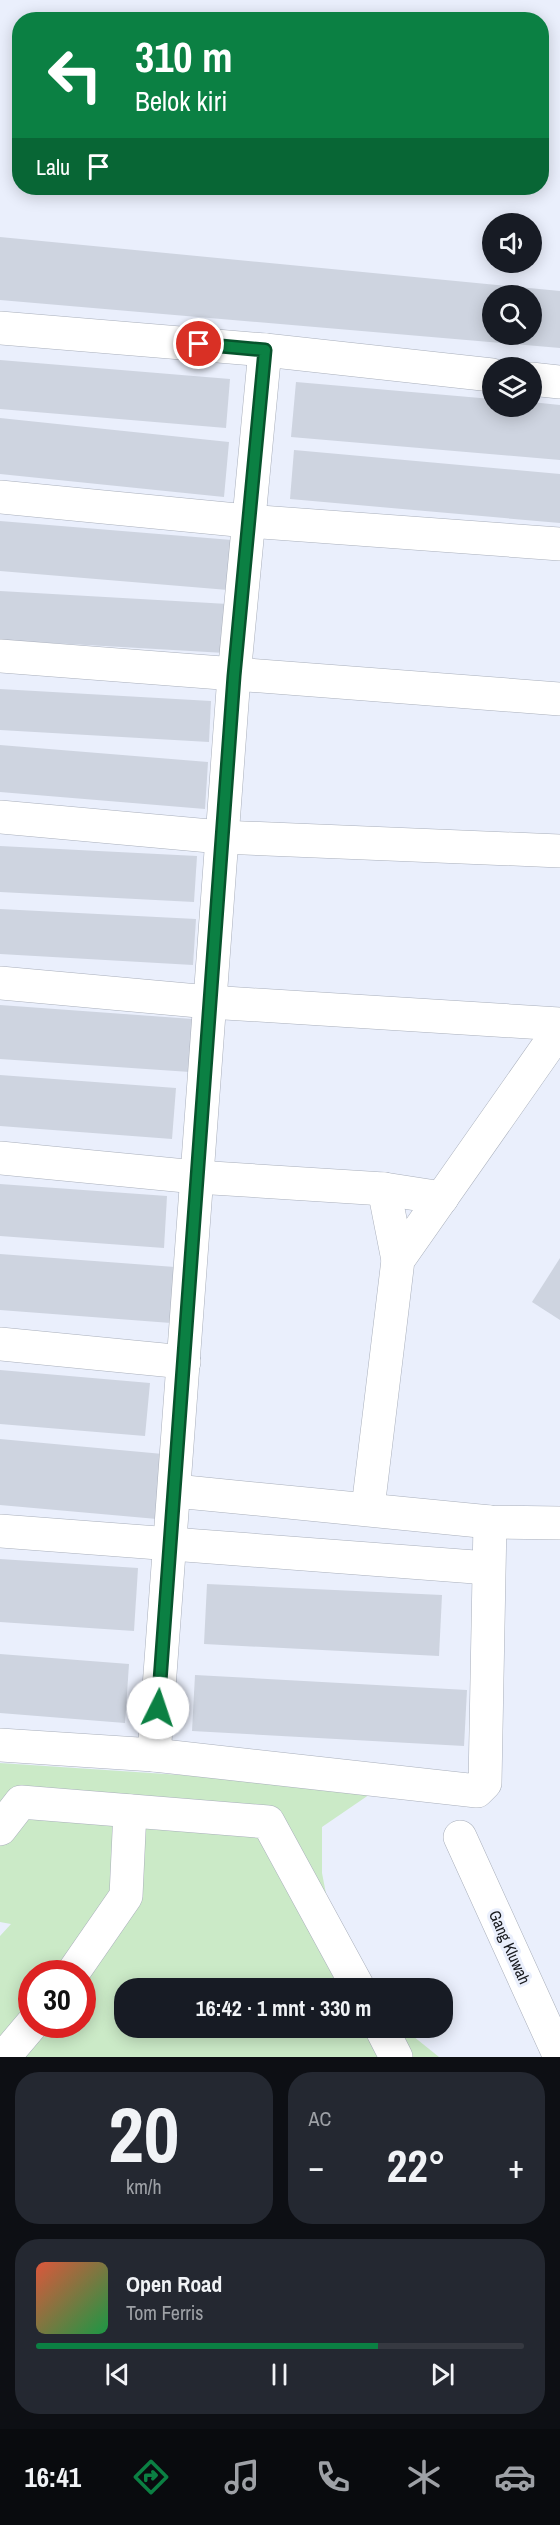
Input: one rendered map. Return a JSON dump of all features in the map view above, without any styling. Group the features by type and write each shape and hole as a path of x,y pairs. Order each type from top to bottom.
{"street":[{"path":"0,328 265,350 482,374"},
{"path":"154,1755 176,1491 221,837 247,521 265,350"},
{"path":"542,380 560,382"},
{"path":"0,497 247,521 560,544"},
{"path":"0,656 234,676 560,699"},
{"path":"0,816 221,837 560,851"},
{"path":"0,983 209,1002 560,1024"},
{"path":"398,1260 560,1029"},
{"path":"0,1158 196,1177 384,1189 441,1198"},
{"path":"368,1508 398,1260 384,1189"},
{"path":"0,1344 184,1362"},
{"path":"176,1491 368,1508 489,1522 560,1523"},
{"path":"0,1745 154,1755 473,1792 481,1789 485,1783 489,1522"},
{"path":"0,1531 170,1542 488,1568"},
{"path":"0,1829 21,1802 268,1822 353,1978"},
{"path":"82,1960 126,1896 130,1811"},
{"name":"Gang Kluwah","path":"460,1837 560,2057"},
{"path":"4,2057 20,2038"},
{"path":"386,2038 396,2057"}],"green space":[{"path":"0,1763 379,1788 322,1827 322,1873 334,1935 333,1978 114,1978 114,2038 415,2038 439,2057 0,2057 0,1936 11,1924 0,1922"}],"building":[{"path":"0,237 498,285 482,285 482,341 0,300"},
{"path":"542,289 560,291 560,348 525,345 542,345"},
{"path":"0,360 230,379 226,428 0,409"},
{"path":"296,382 482,398 482,417 542,417 542,403 560,405 560,460 291,437"},
{"path":"0,418 229,442 224,497 0,474"},
{"path":"294,450 560,474 560,523 290,499"},
{"path":"0,521 232,540 228,590 0,571"},
{"path":"0,591 228,604 225,653 0,640"},
{"path":"0,689 211,701 209,742 0,730"},
{"path":"0,745 208,762 205,809 0,792"},
{"path":"0,846 197,856 194,902 0,892"},
{"path":"0,909 196,919 193,965 0,954"},
{"path":"0,1005 193,1019 190,1072 0,1059"},
{"path":"0,1075 176,1088 172,1139 0,1126"},
{"path":"0,1184 167,1196 164,1248 0,1236"},
{"path":"0,1254 175,1267 171,1323 0,1310"},
{"path":"560,1258 560,1320 532,1302"},
{"path":"0,1370 150,1383 145,1436 0,1424"},
{"path":"0,1439 163,1454 157,1519 0,1505"},
{"path":"0,1559 138,1568 134,1631 0,1622"},
{"path":"207,1584 442,1595 439,1656 204,1644"},
{"path":"0,1654 129,1664 125,1723 0,1713"},
{"path":"195,1675 467,1690 464,1746 192,1731"}],"route":[{"path":"158,1708 176,1491 196,1177 234,676 265,350 199,344"}]}
